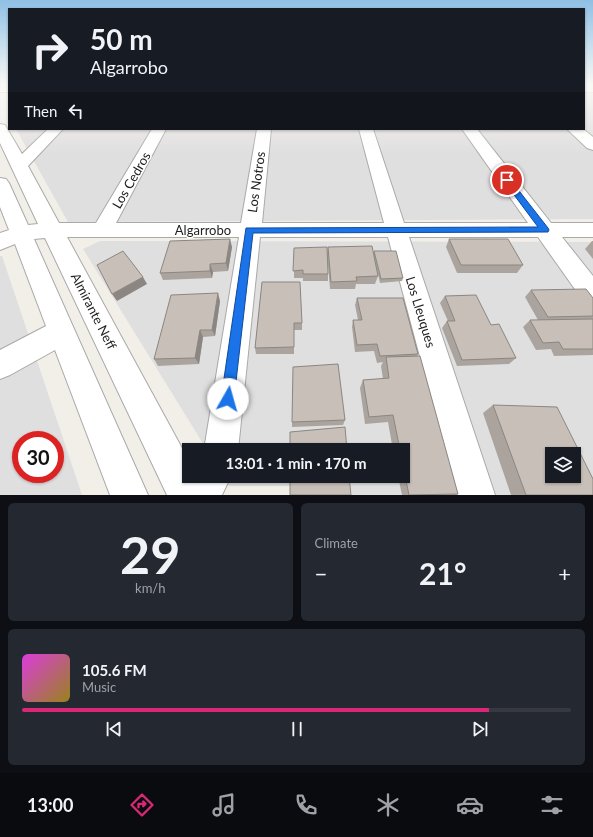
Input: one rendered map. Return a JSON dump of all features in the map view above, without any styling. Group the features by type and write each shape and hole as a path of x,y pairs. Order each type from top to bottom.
{"street":[{"name":"Almirante Neff","path":"0,128 187,495"},
{"path":"19,166 55,130"},
{"name":"Los Cedros","path":"102,230 158,130"},
{"name":"Los Notros","path":"222,443 249,230 264,130"},
{"name":"Los Lleuques","path":"366,130 476,495"},
{"path":"470,130 593,295"},
{"path":"575,130 593,145"},
{"path":"0,183 10,238 61,332 129,495"},
{"name":"Algarrobo","path":"10,238 53,230 593,230"},
{"path":"0,365 61,332"},
{"path":"202,495 209,483"}],"shaded area":[{"path":"585,108 593,108 593,219 68,222 17,130 585,130"},
{"path":"100,241 593,242 593,495 340,495 339,486 229,486 227,483 410,483 410,443 203,443 83,249"},
{"path":"0,256 2,256 61,431 12,431 12,483 64,483 64,441 82,495 0,495"}],"building":[{"path":"230,239 226,263 210,264 210,271 160,273 170,241"},
{"path":"449,239 508,239 523,265 461,265"},
{"path":"372,246 378,276 356,277 357,281 331,282 328,247"},
{"path":"327,247 328,274 303,274 303,270 293,271 294,248"},
{"path":"123,251 143,277 112,294 97,265"},
{"path":"374,251 396,251 403,278 381,279"},
{"path":"262,282 300,282 302,323 294,323 294,347 255,348"},
{"path":"586,289 593,298 593,316 548,317 531,290"},
{"path":"218,293 212,330 200,330 195,358 154,359 171,295"},
{"path":"476,295 491,325 499,324 516,358 462,360 447,321 455,321 445,296"},
{"path":"357,298 403,298 418,354 380,356 377,344 357,345 353,320 362,320"},
{"path":"593,319 593,349 563,349 559,342 543,343 530,320"},
{"path":"420,356 458,494 409,495 407,483 410,483 410,443 399,443 393,415 369,417 363,380 389,378 386,357"},
{"path":"338,364 345,420 292,422 293,367"},
{"path":"493,405 557,407 577,447 545,447 545,483 581,483 581,455 593,479 593,495 526,495"},
{"path":"345,427 346,443 290,443 290,432"},
{"path":"290,483 350,483 351,495 290,495"}],"route":[{"path":"228,399 249,230 545,230 507,180"}]}
